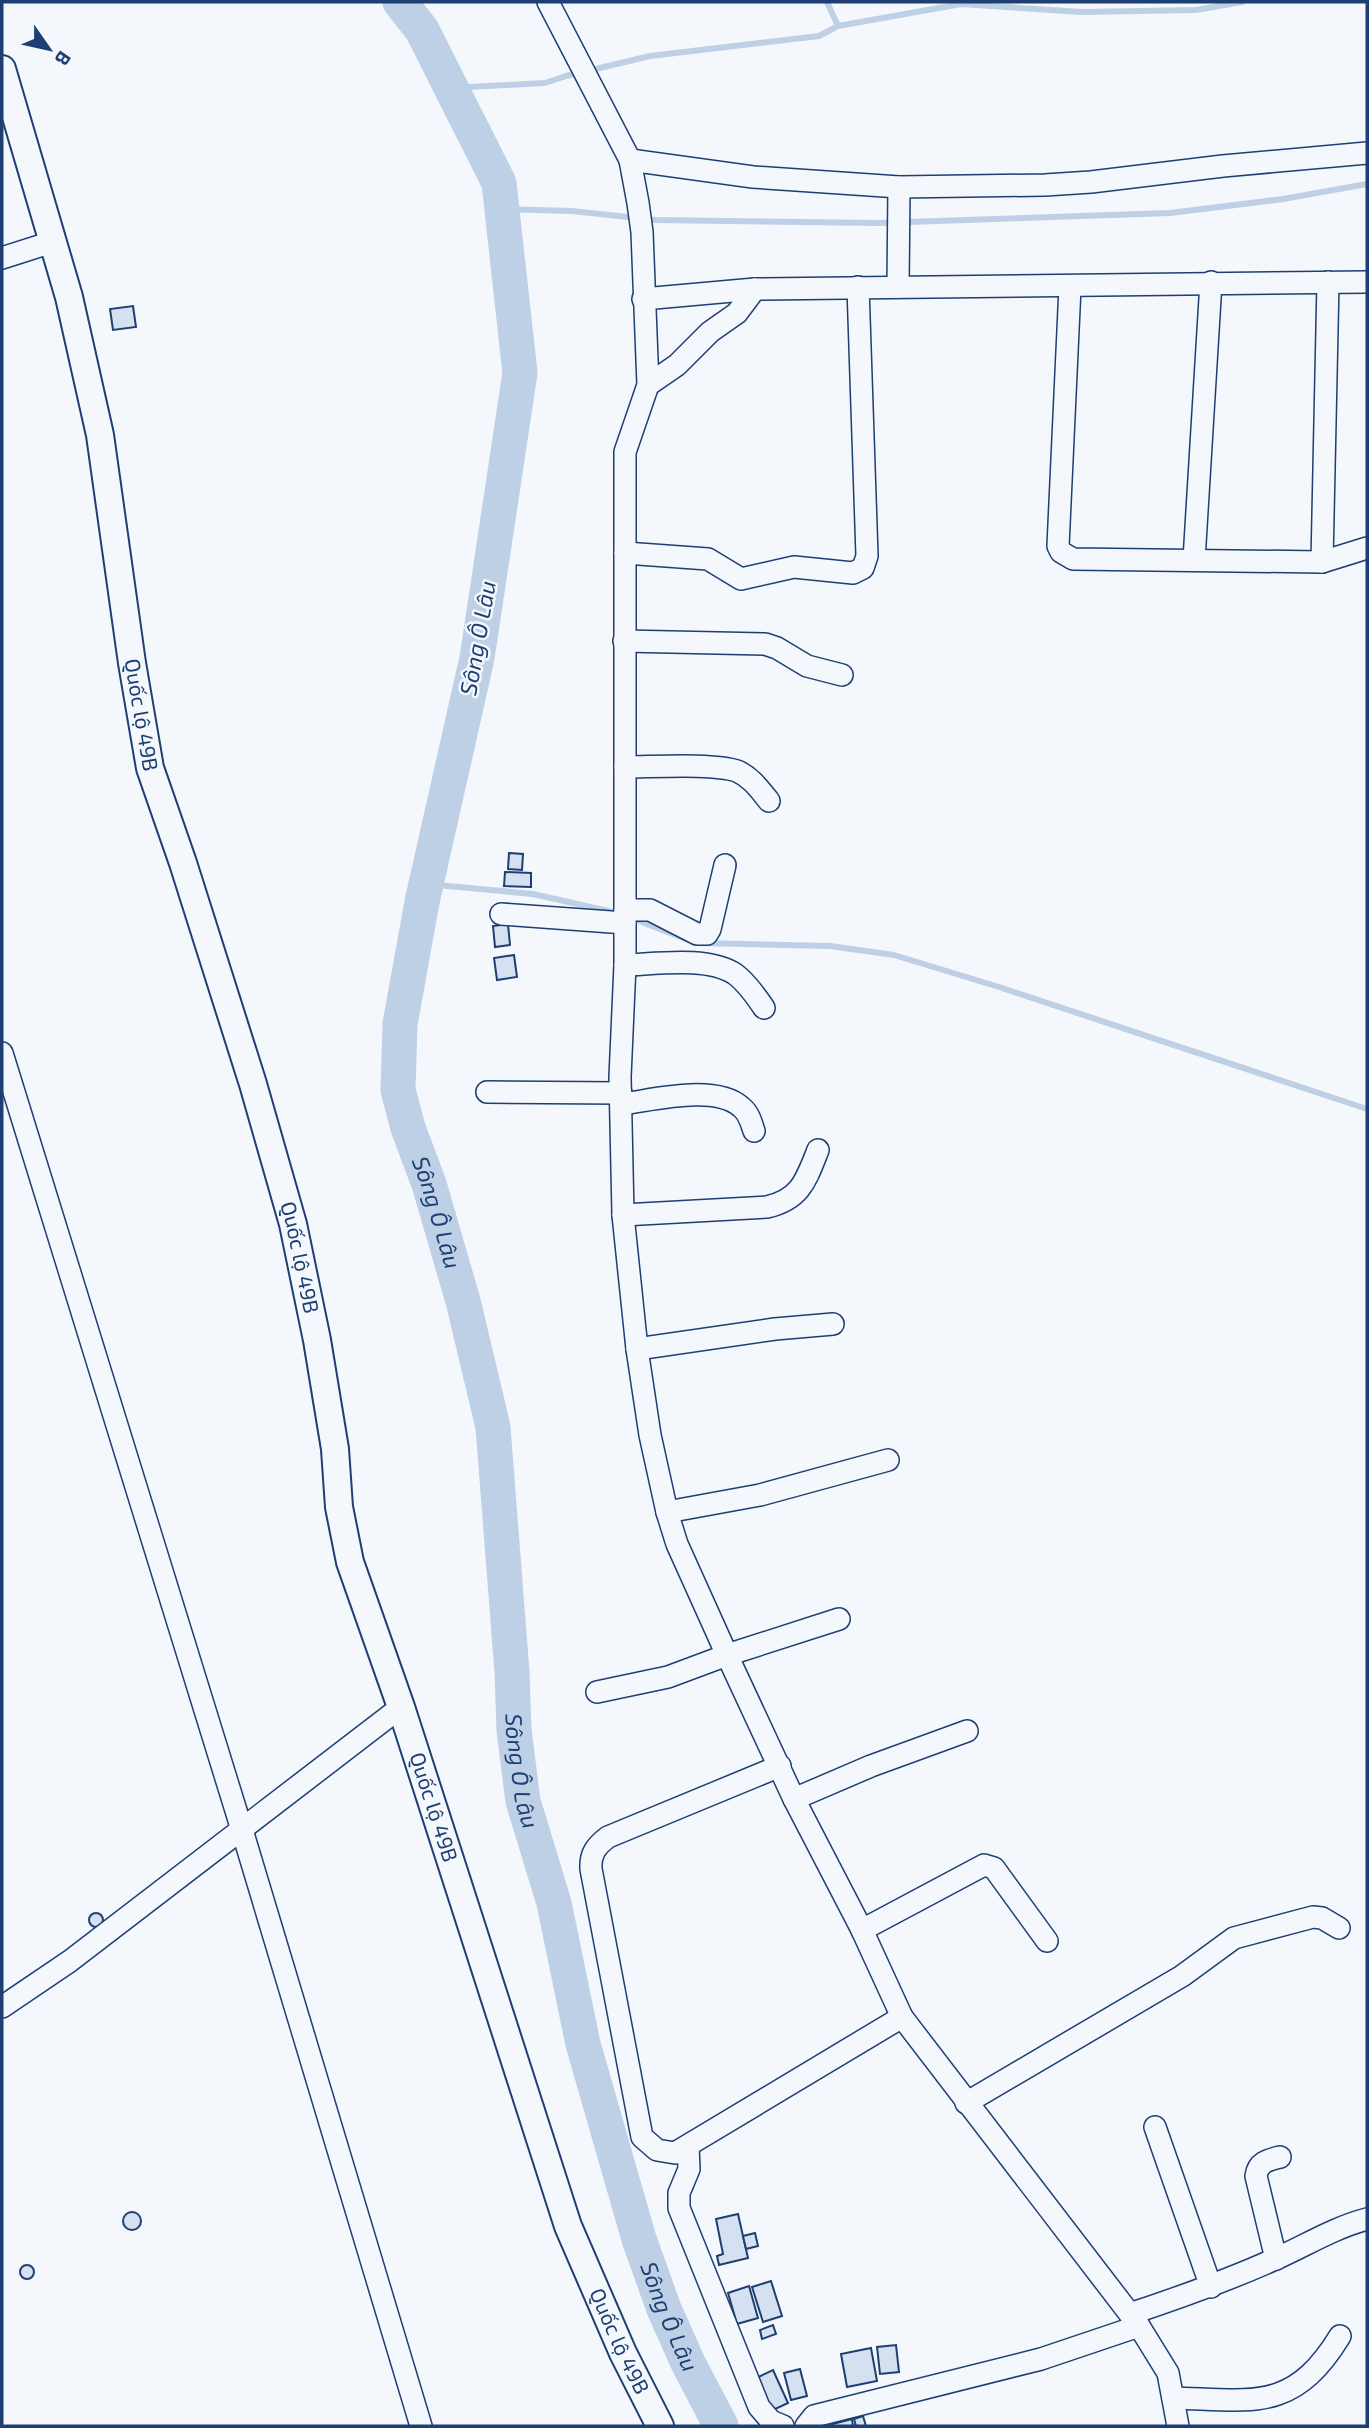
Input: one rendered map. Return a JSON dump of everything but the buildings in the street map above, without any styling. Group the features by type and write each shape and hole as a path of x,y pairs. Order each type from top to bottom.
{"main road":[{"name":"Quốc lộ 49B","path":"2,69 69,297 100,435 132,663 150,768 249,1071 293,1224 317,1340 335,1449 339,1507 350,1562 401,1707 568,2226 623,2353 660,2426"}],"street":[{"path":"548,2 630,160 642,232 648,385 625,452 625,964 621,1099 623,1215 637,1349 650,1435 667,1512 677,1545 726,1655 902,2017 1134,2320 1168,2373 1178,2426"},
{"path":"630,160 898,196 1091,182 1223,166 1367,153"},
{"path":"898,196 898,287"},
{"path":"2,258 52,242"},
{"path":"1194,560 1211,282"},
{"path":"1322,562 1328,282"},
{"path":"643,299 755,289 1367,282"},
{"path":"625,553 708,559 741,579 794,567 853,573 863,568 867,556 858,287"},
{"path":"1069,287 1058,546 1061,552 1073,559 1322,562 1367,548"},
{"path":"648,385 677,365 710,332 737,313 755,289"},
{"path":"625,641 765,644 807,666 842,675"},
{"path":"625,767 722,768 738,772 753,782 769,802"},
{"path":"501,914 625,916 650,910 697,934 707,934 724,865"},
{"path":"625,964 696,963 718,966 743,982 764,1008"},
{"path":"2,1053 242,1830 421,2426"},
{"path":"487,1092 621,1099 718,1095 743,1108 754,1131"},
{"path":"623,1215 767,1207 779,1204 790,1199 806,1182 818,1150"},
{"path":"637,1349 775,1329 833,1324"},
{"path":"667,1512 760,1495 888,1460"},
{"path":"597,1692 668,1678 726,1655 839,1619"},
{"path":"2,2007 70,1961 401,1707"},
{"path":"794,1799 871,1766 967,1731"},
{"path":"780,1766 608,1837 598,1844 590,1861 642,2137 666,2153 675,2153 902,2017"},
{"path":"862,1930 984,1865 994,1868 1047,1941"},
{"path":"966,2103 1182,1976 1234,1938 1313,1917 1322,1918 1339,1928"},
{"path":"1155,2127 1211,2287"},
{"path":"688,2146 690,2168 679,2193 679,2208 759,2407 771,2421 783,2426"},
{"path":"1276,2259 1256,2176 1262,2162 1280,2157"},
{"path":"806,2426 814,2416 1041,2359 1276,2259 1331,2230 1367,2218"},
{"path":"1173,2398 1246,2400 1278,2395 1306,2380 1318,2368 1340,2336"}],"waterway":[{"name":"Sông Ô Lâu","path":"400,2 422,30 499,183 520,373 477,658 422,902 400,1024 398,1090 463,1301 493,1427 514,1730 523,1801 554,1903 583,2044 639,2239 664,2309 721,2426"},
{"path":"827,2 838,26"},
{"path":"451,88 545,83 650,56 819,36 838,26 961,4 1082,12 1196,10 1242,2"},
{"path":"502,209 572,211 656,220 878,223 1170,213 1283,199 1367,184"},
{"path":"426,884 533,894 617,913"},
{"path":"631,918 686,939"},
{"path":"703,943 830,946 894,955 1367,1109"}]}
